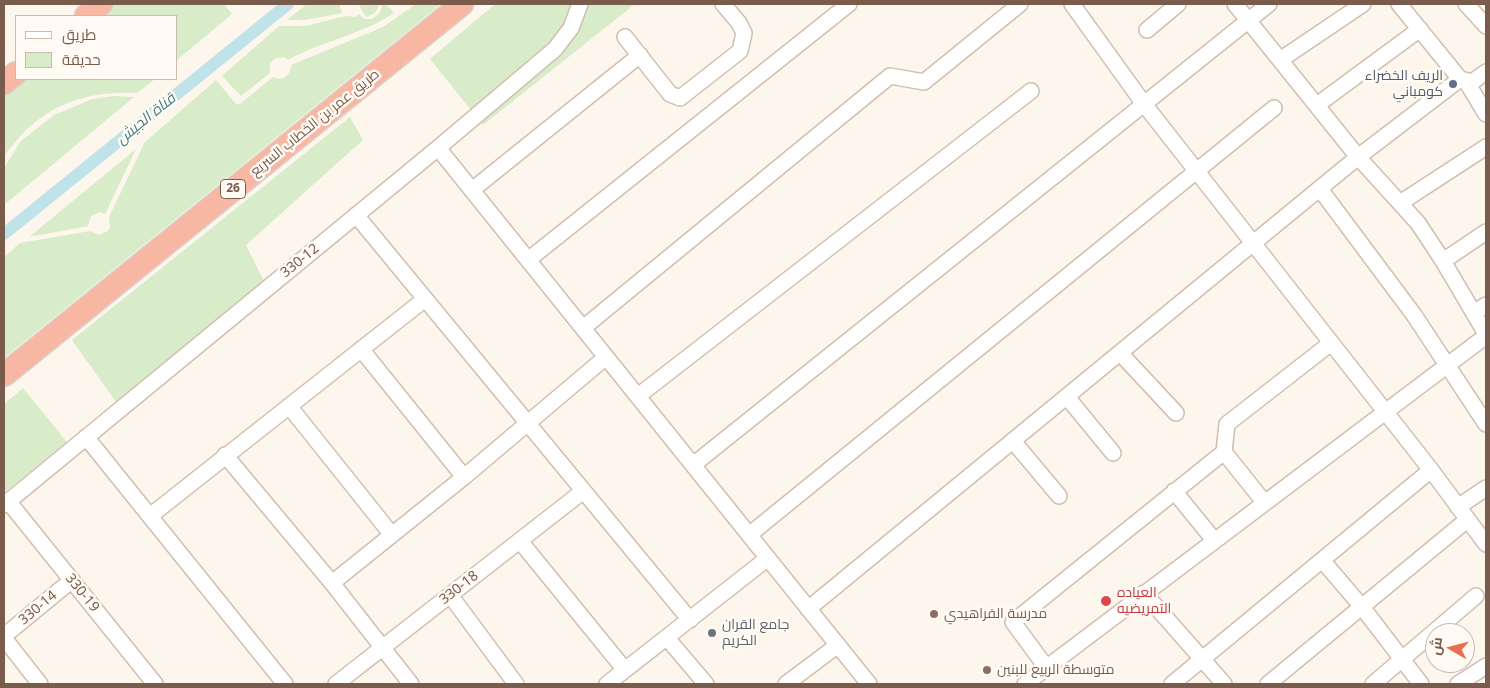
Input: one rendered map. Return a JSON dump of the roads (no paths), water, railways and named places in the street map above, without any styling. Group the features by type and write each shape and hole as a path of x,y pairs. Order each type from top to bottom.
{"highway":[{"path":"87,15 101,4"},
{"name":"طريق عمر بن الخطاب السريع","path":"4,375 462,4"},
{"path":"4,83 15,73"}],"street":[{"name":"330-12","path":"6,503 438,148 561,42 571,28 580,4"},
{"path":"625,37 670,94 680,98 740,51 744,33 739,23 723,4"},
{"path":"528,260 849,4"},
{"path":"583,328 890,76 924,82 1020,4"},
{"path":"1072,4 1144,104 1431,470 1486,544"},
{"path":"1147,30 1178,4"},
{"path":"1025,684 1486,335 1480,309 1418,223 1358,156 1235,4"},
{"path":"693,465 1269,4"},
{"path":"1280,60 1363,4"},
{"path":"1400,4 1463,80 1486,114"},
{"path":"1466,4 1486,26"},
{"path":"1317,105 1420,30"},
{"path":"472,190 640,55"},
{"path":"808,609 1358,156 1463,80 1478,80 1486,72"},
{"path":"638,396 1031,91"},
{"path":"749,534 1274,108"},
{"path":"1400,203 1486,147"},
{"path":"438,148 869,684"},
{"path":"1320,189 1414,315 1486,424"},
{"path":"356,215 528,423 582,492 690,620"},
{"path":"1443,260 1486,232"},
{"path":"150,516 224,455 425,298"},
{"path":"1264,502 1224,452 1227,424 1331,343"},
{"path":"361,349 464,477"},
{"path":"1120,353 1176,413"},
{"path":"332,583 464,477 606,357"},
{"path":"1067,396 1113,453"},
{"path":"289,406 392,535"},
{"path":"86,437 285,684"},
{"path":"1013,441 1059,496"},
{"path":"1046,667 1013,622 1224,452"},
{"path":"224,455 332,583 411,684"},
{"path":"1172,684 1431,470"},
{"path":"1458,507 1486,488"},
{"path":"1174,491 1214,540"},
{"name":"330-18","path":"336,684 582,492"},
{"name":"330-19","path":"6,503 72,580 155,684"},
{"path":"1268,684 1468,520"},
{"path":"520,541 625,670"},
{"path":"607,684 768,558"},
{"path":"1322,560 1362,607 1421,684"},
{"name":"330-14","path":"4,637 72,580"},
{"path":"1144,593 1224,684"},
{"path":"450,596 516,684"},
{"path":"1374,684 1403,661 1476,596"},
{"path":"4,637 40,684"},
{"path":"667,638 706,684"},
{"path":"786,684 838,645"},
{"path":"1458,684 1486,666"}],"waterway":[{"name":"قناة الجيش","path":"4,234 288,4"}],"place":[{"name":"الريف الخضراء كومباني","path":"1453,84"},
{"name":"العياده التمريضيه","path":"1106,601"},
{"name":"مدرسة الفراهيدي","path":"934,614"},
{"name":"جامع القران الكريم","path":"712,633"},
{"name":"متوسطة الربيع للبنين","path":"987,670"}]}
